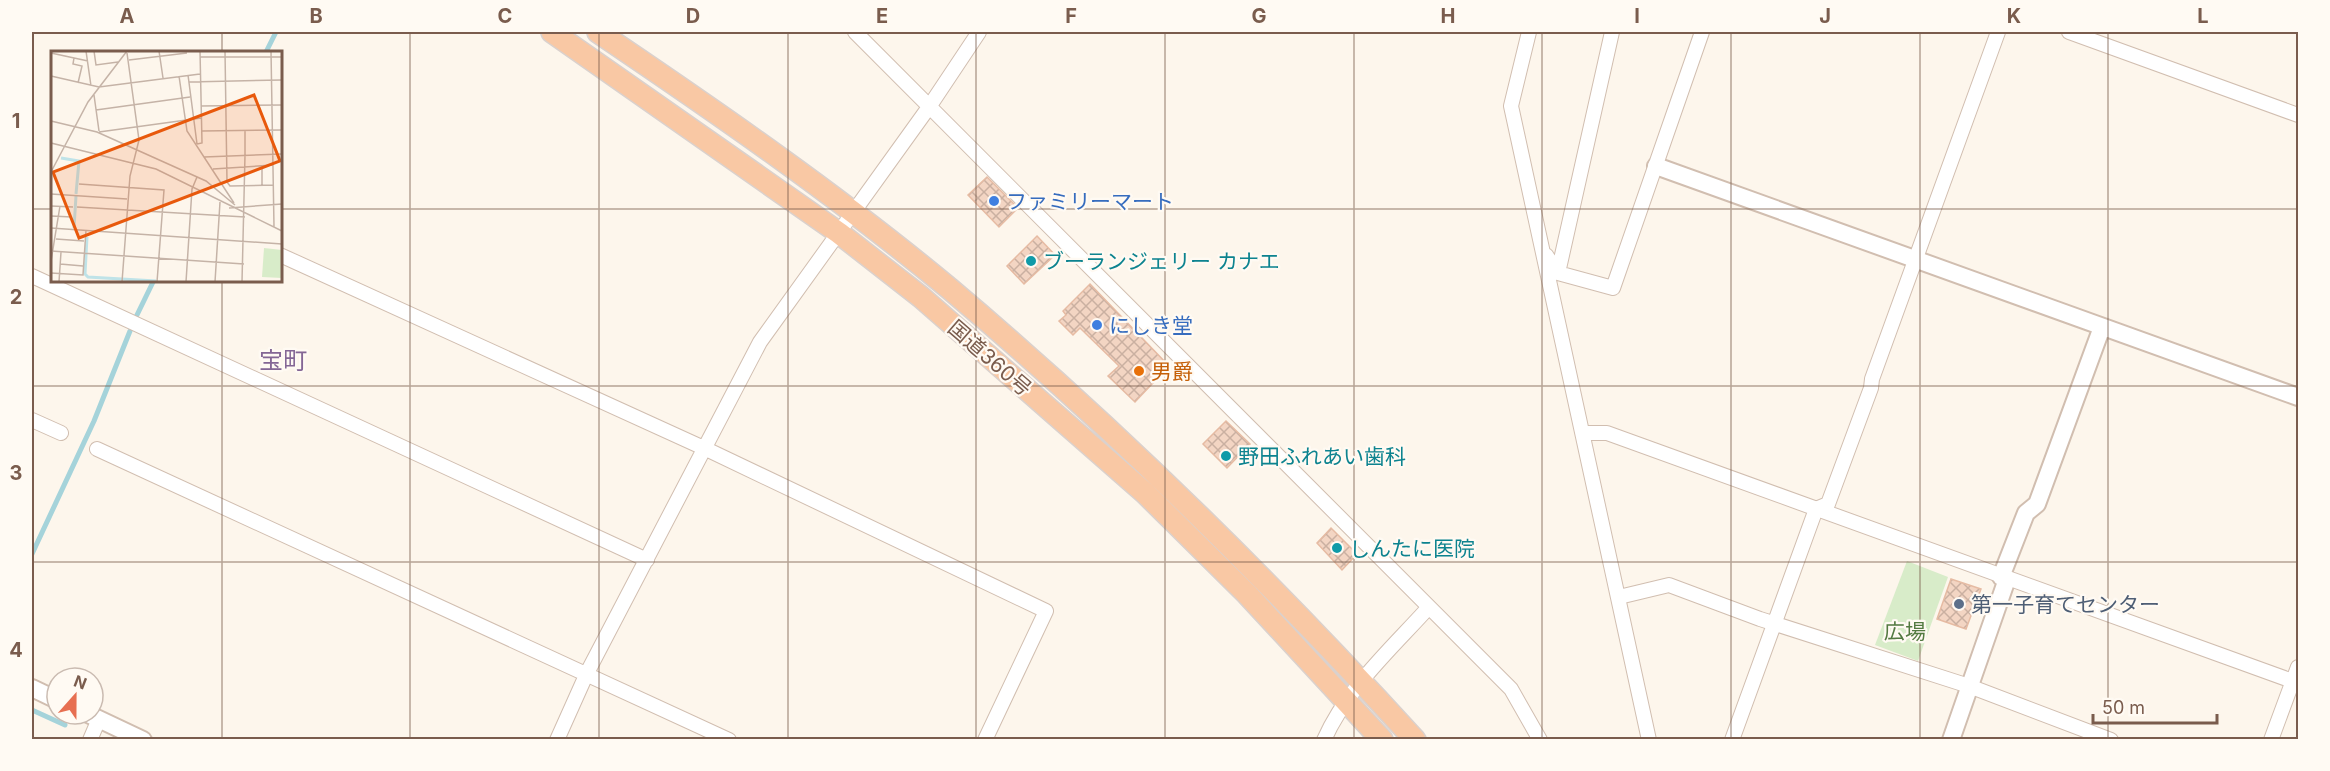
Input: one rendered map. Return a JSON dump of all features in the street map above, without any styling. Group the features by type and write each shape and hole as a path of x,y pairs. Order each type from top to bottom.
{"highway":[{"name":"国道360号","path":"552,32 839,233 921,297 1145,493 1247,594 1382,740"},
{"name":"国道360号","path":"598,32 701,101 853,213 948,288 1051,376 1172,487 1316,631 1415,740"}],"street":[{"path":"855,32 1511,689 1540,740"},
{"path":"557,740 587,673 760,342 929,107 979,32"},
{"path":"1529,32 1511,106 1649,740"},
{"path":"1558,273 1612,32"},
{"path":"1541,249 1558,273 1613,288 1702,32"},
{"path":"1732,740 1816,509 1828,504 1998,32"},
{"path":"2069,32 2298,115"},
{"path":"1656,166 2298,397"},
{"path":"282,256 706,449 1046,611 986,740"},
{"path":"32,276 647,560"},
{"path":"1950,740 2025,513 2037,504 2102,327"},
{"path":"32,420 61,434"},
{"path":"1584,433 1607,433 2004,578 2297,677 2271,740"},
{"path":"97,449 729,740"},
{"path":"1619,597 1669,585 1774,623 1969,686 2111,740"},
{"path":"1324,740 1334,717 1362,681 1429,607"},
{"path":"105,722 143,740"}],"green space":[{"name":"広場","path":"1907,561 1948,577 1918,661 1875,645"}],"building":[{"name":"ファミリーマート","path":"987,177 1018,208 999,227 968,195"},
{"name":"ブーランジェリー カナエ","path":"1037,236 1055,255 1024,284 1007,266"},
{"path":"1090,284 1169,366 1135,402 1108,376 1119,366 1080,328 1073,335 1059,321 1066,315 1063,311"},
{"name":"野田ふれあい歯科","path":"1226,421 1250,444 1227,468 1203,444"},
{"name":"しんたに医院","path":"1331,528 1357,554 1342,570 1317,543"},
{"name":"第一子育てセンター","path":"1951,579 1981,589 1966,629 1937,619"}],"waterway":[{"path":"266,51 276,32"},
{"path":"136,317 153,282"},
{"path":"32,554 94,421 130,331"},
{"path":"32,710 45,716"}],"place":[{"name":"ファミリーマート","path":"994,201"},
{"name":"ブーランジェリー カナエ","path":"1031,261"},
{"name":"にしき堂","path":"1097,325"},
{"name":"男爵","path":"1139,371"},
{"name":"野田ふれあい歯科","path":"1226,456"},
{"name":"しんたに医院","path":"1337,548"},
{"name":"第一子育てセンター","path":"1959,604"}],"district":[{"name":"宝町","path":"283,360"}]}
